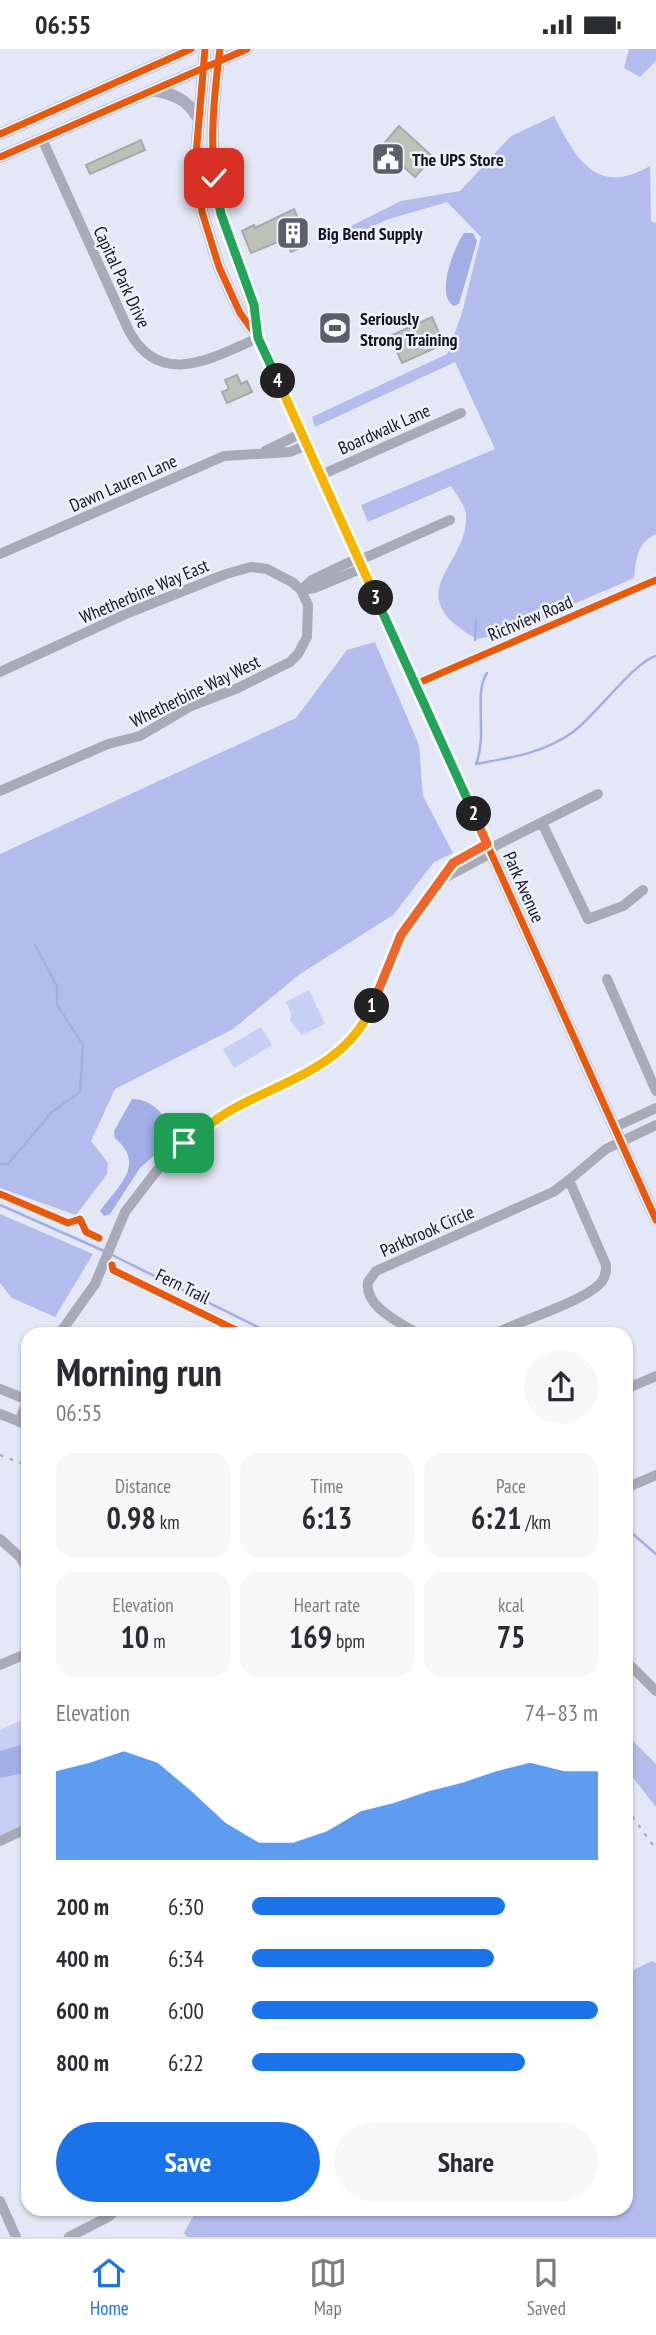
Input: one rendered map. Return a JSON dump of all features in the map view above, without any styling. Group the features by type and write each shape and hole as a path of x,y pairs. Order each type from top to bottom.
{"main road":[{"path":"0,134 191,49"},
{"name":"Park Avenue","path":"205,49 196,155 202,212 219,267 258,338 305,439 656,1220"},
{"path":"0,157 202,68 219,55 247,49"},
{"name":"Park Avenue","path":"219,55 214,178 221,214 254,305 258,338"},
{"path":"153,90 168,93 187,102 198,118"},
{"path":"233,296 242,278"}],"street":[{"name":"Capital Park Drive","path":"42,139 128,329 140,349 168,363 189,366 258,338"},
{"name":"Boardwalk Lane","path":"321,475 461,413"},
{"name":"Dawn Lauren Lane","path":"0,554 224,456 290,451 305,439"},
{"path":"301,590 315,588 360,562 450,520"},
{"name":"Whetherbine Way East","path":"0,672 128,613 226,574 258,567 275,572 301,590"},
{"name":"Richview Road","path":"416,684 656,580"},
{"name":"Whetherbine Way West","path":"0,791 108,744 140,736 191,706 238,688 290,662 303,646 309,624 308,605 301,590"},
{"path":"65,1327 86,1299 135,1196 184,1143 231,1110 317,1069 345,1047 366,1020 401,935 441,880 489,849 598,794"},
{"path":"542,823 588,919 623,906 643,890"},
{"path":"607,979 656,1091"},
{"path":"615,1127 656,1108"},
{"name":"Parkbrook Circle","path":"407,1327 380,1308 371,1298 368,1282 376,1271 553,1192 587,1162 656,1125"},
{"path":"510,1327 584,1294 601,1282 606,1274 606,1265 569,1180"},
{"path":"633,1386 656,1376"},
{"path":"0,1389 21,1397"},
{"path":"0,1414 21,1422"},
{"path":"633,1485 656,1475"},
{"path":"0,1539 21,1559"},
{"path":"0,1665 21,1656"},
{"path":"633,1666 652,1680 656,1691"},
{"path":"0,1841 21,1831"},
{"path":"0,2201 16,2237"},
{"path":"71,2237 109,2216"}],"shaded area":[{"path":"629,49 656,49 656,61 640,77 624,68"},
{"path":"554,116 571,146 590,169 602,175 616,177 632,175 650,166 651,221 656,223 656,534 641,547 634,578 506,633 477,639 453,623 441,607 439,593 442,579 458,549 466,514 451,486 368,522 361,505 495,449 455,362 315,427 312,417 447,354 462,313 481,237 447,202 386,220 328,248 353,225 401,201 460,191 511,136"},
{"path":"464,233 473,233 477,241 459,304 454,306 446,292 446,282 451,260"},
{"path":"375,642 419,745 423,796 453,853 434,862 393,915 300,974 233,1029 115,1089 91,1141 108,1163 107,1174 76,1215 0,1188 0,854 296,718 347,650"},
{"path":"309,990 325,1024 302,1035 290,1021 291,1013 286,1002"},
{"path":"261,1027 272,1045 234,1068 223,1049"},
{"path":"132,1099 153,1105 173,1133 169,1142 140,1168 110,1214 104,1216 100,1211 121,1184 129,1166 128,1157 115,1138 114,1131"},
{"path":"0,1214 93,1254 55,1317 12,1298 0,1283"},
{"path":"21,1720 21,1829 0,1839 0,1730"},
{"path":"633,1741 656,1764 656,1807 633,1778"},
{"path":"21,1745 21,1774 0,1778 0,1751"},
{"path":"652,1961 656,1963 656,2237 187,2237 184,2233 193,2216 633,2216 633,1970"}],"building":[{"path":"399,126 433,157 415,177 381,147"},
{"path":"141,140 145,150 90,174 86,165"},
{"path":"294,209 309,244 291,252 285,239 251,253 242,231 254,225 255,228"},
{"path":"432,317 444,344 402,363 390,336"},
{"path":"237,375 241,384 247,381 252,392 227,403 222,392 229,389 225,380"}],"waterway":[{"path":"475,640 476,621"},
{"path":"476,764 526,754 562,739 582,724 637,668 656,656"},
{"path":"476,764 481,740 481,691 487,673"},
{"path":"0,1164 8,1164 52,1112 80,1092 83,1045 57,1005 57,986 35,945"},
{"path":"0,1205 104,1251"},
{"path":"110,1254 258,1327"},
{"path":"633,1534 656,1554"}],"railway":[{"path":"0,1455 21,1463"},
{"path":"633,1818 656,1849"}],"cycle path":[{"path":"0,134 191,49"},
{"path":"205,49 196,155 202,212 219,267 240,313 258,338 304,437 656,1220"},
{"path":"220,49 215,90 214,175 222,216 251,304 258,335"},
{"path":"0,157 247,49"},
{"path":"416,684 656,580"},
{"path":"0,1194 68,1223 80,1219 86,1232 99,1238"},
{"name":"Fern Trail","path":"112,1265 113,1270 230,1327"}],"place":[{"name":"The UPS Store","path":"388,159"},
{"name":"Big Bend Supply","path":"293,233"},
{"name":"Seriously Strong Training","path":"335,328"}],"route":[{"path":"184,1143 231,1110 317,1069 345,1047 364,1025 401,935 453,863 487,844 258,338 254,305 234,256 221,214 214,178"}]}
